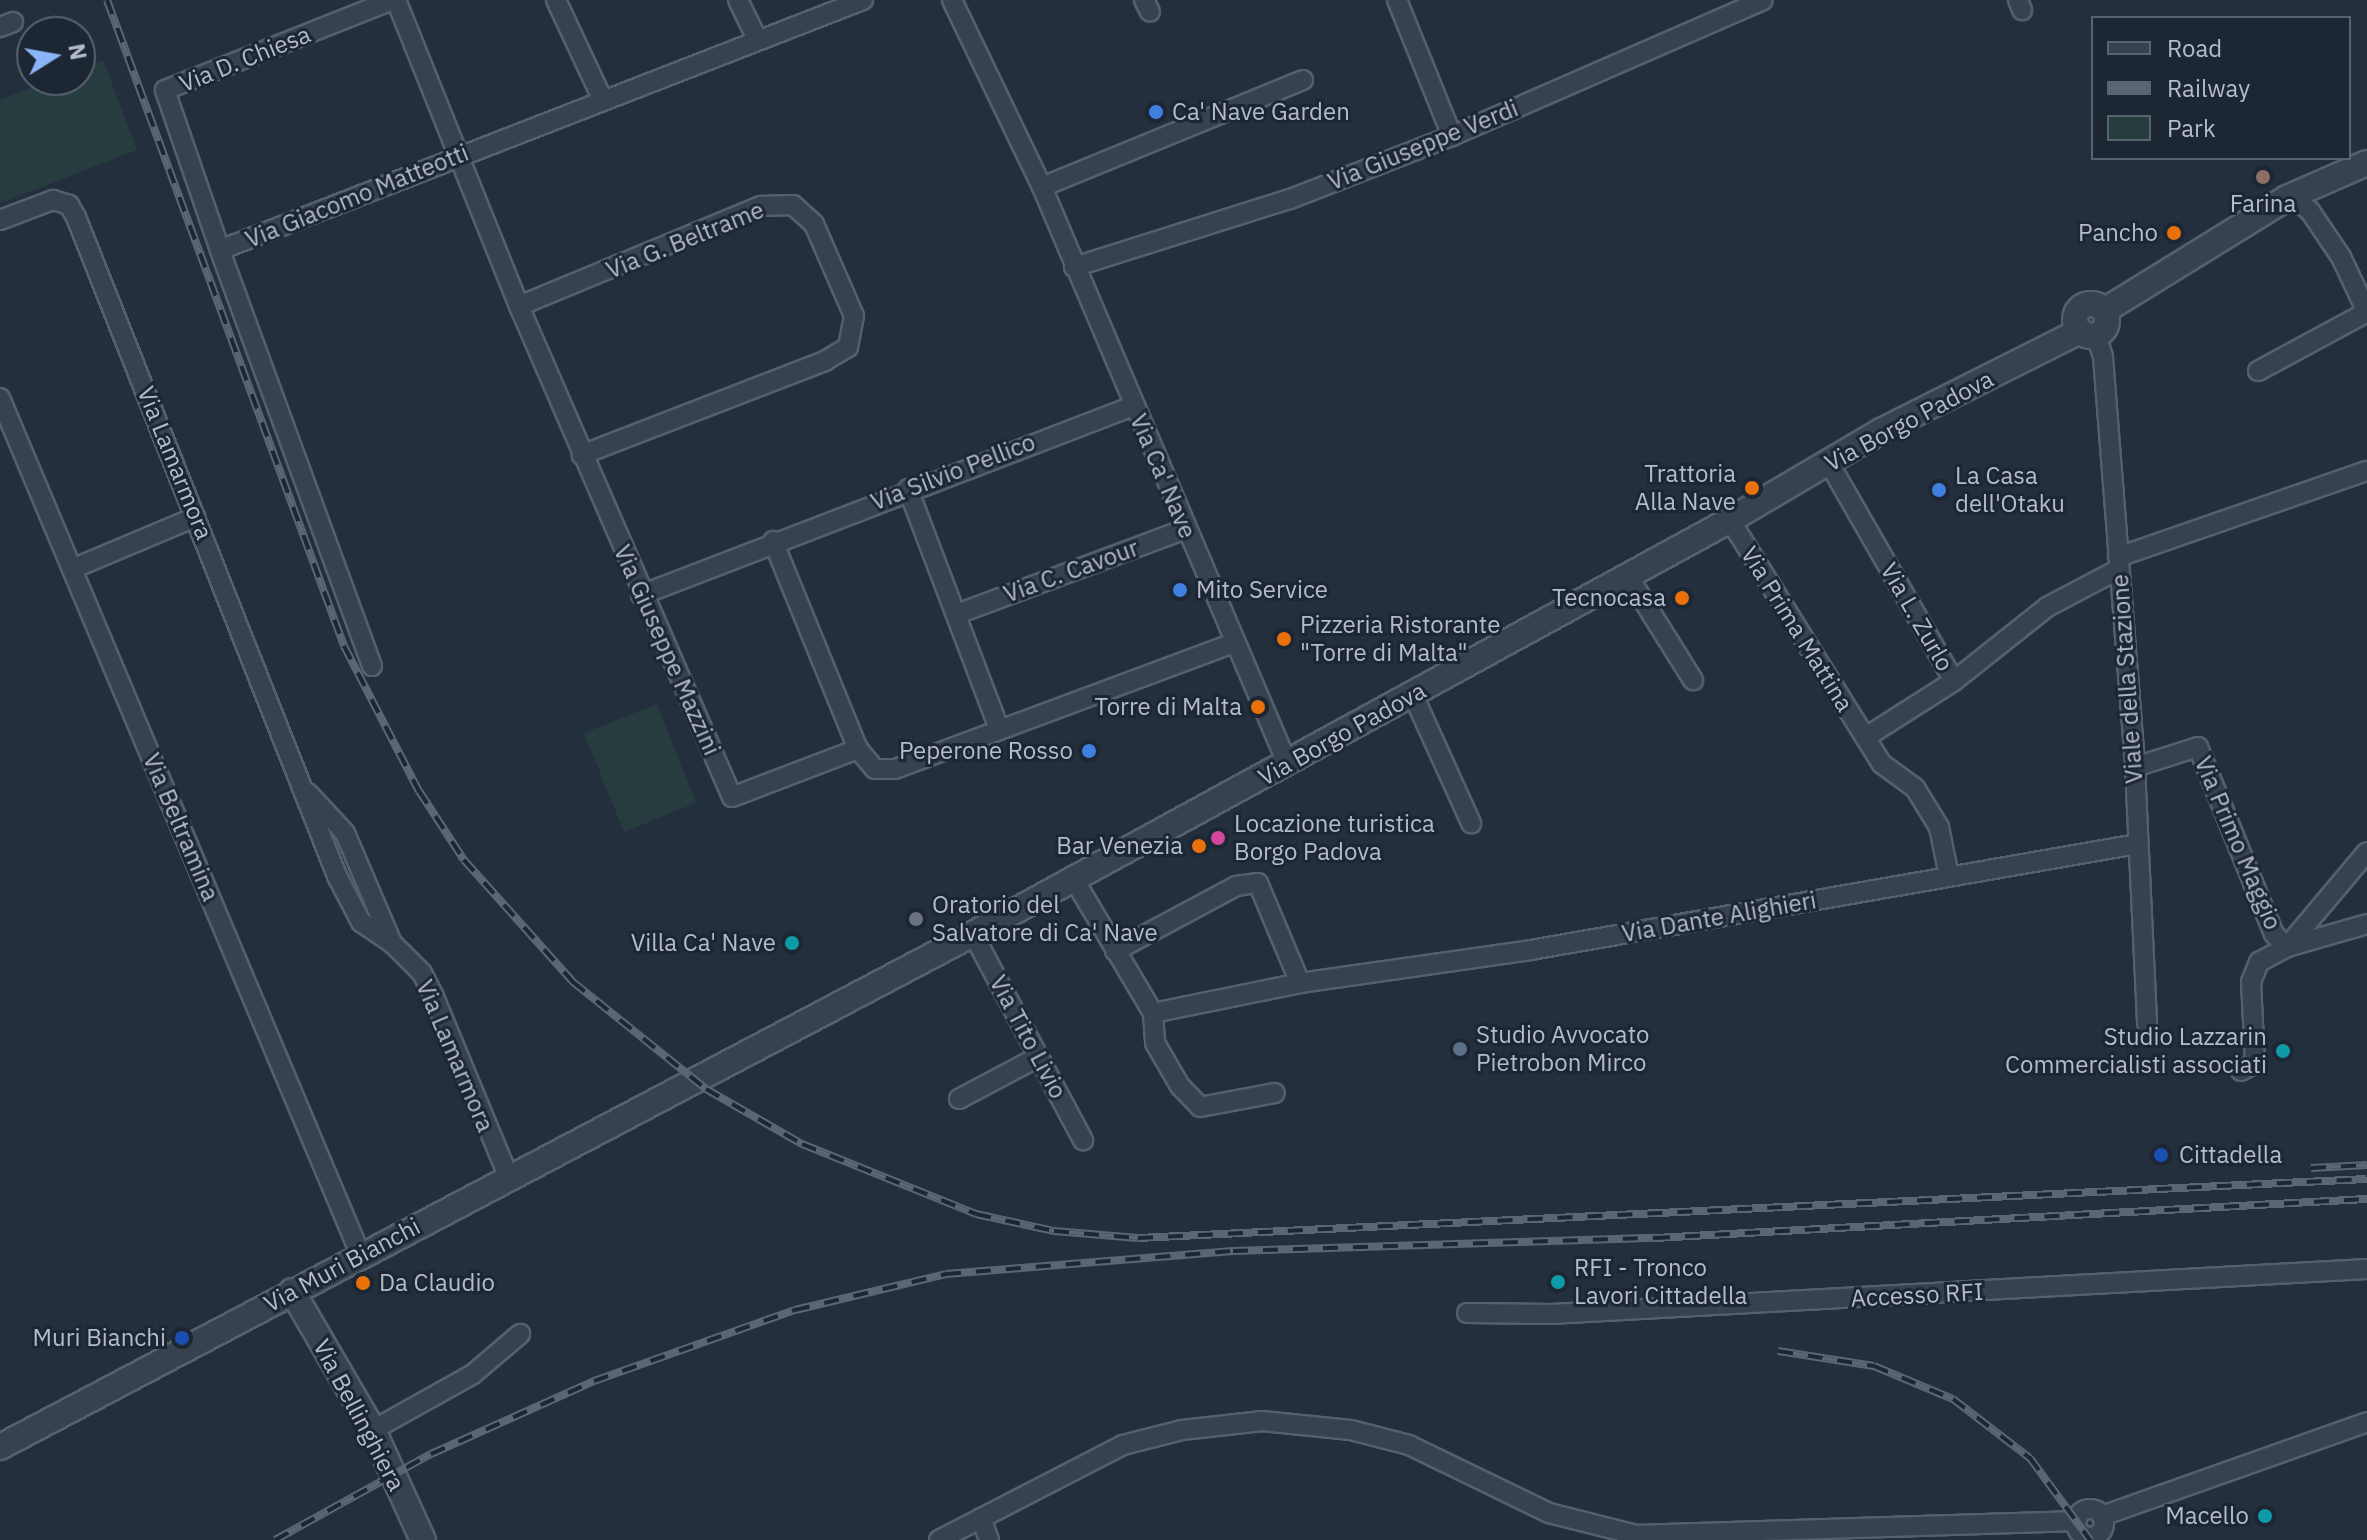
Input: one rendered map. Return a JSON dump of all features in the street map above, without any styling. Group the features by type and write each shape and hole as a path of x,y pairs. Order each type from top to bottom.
{"street":[{"name":"Via Giuseppe Mazzini","path":"394,0 461,154 519,306 641,595 732,797 858,749"},
{"name":"Via D. Chiesa","path":"220,250 165,90 394,0"},
{"path":"556,0 602,98"},
{"path":"738,0 757,39"},
{"name":"Via Giacomo Matteotti","path":"372,666 220,250 602,98 863,0"},
{"name":"Via Ca' Nave","path":"952,0 1042,187 1288,765"},
{"path":"1397,0 1452,136"},
{"name":"Via Giuseppe Verdi","path":"1074,267 1290,199 1452,136 1763,0"},
{"path":"1042,187 1303,80"},
{"path":"2088,333 2075,320 2079,309 2089,304 2104,311 2286,203 2367,163"},
{"name":"Via Lamarmora","path":"0,220 53,200 69,205 306,790 352,844 392,943 422,973 508,1176"},
{"path":"2258,371 2367,312 2341,257 2310,211 2286,203"},
{"name":"Via G. Beltrame","path":"519,306 761,206 793,205 814,224 854,316 848,347 825,361 582,455"},
{"name":"Via Borgo Padova","path":"684,1085 973,934 1072,876 1288,765 1730,520 1881,431 2088,333"},
{"name":"Viale della Stazione","path":"2088,333 2103,357 2113,567 2135,767 2147,1024"},
{"name":"Via Beltramina","path":"0,398 361,1256"},
{"name":"Via Silvio Pellico","path":"641,595 908,489 1133,406"},
{"name":"Via L. Zurlo","path":"1829,463 1954,681 2047,607 2113,567 2367,471"},
{"path":"908,489 999,729"},
{"path":"72,569 196,517"},
{"name":"Via Prima Mattina","path":"1730,520 1882,764 1915,788 1939,827 1949,876"},
{"name":"Via C. Cavour","path":"957,614 1186,529"},
{"path":"773,541 858,749 875,769 895,769 1234,643"},
{"path":"1628,576 1693,680"},
{"name":"Via Prima Mattina","path":"1866,737 1954,681"},
{"path":"1413,695 1471,823"},
{"name":"Via Primo Maggio","path":"2135,767 2198,747 2274,934 2287,947 2259,962 2251,982 2255,1063 2241,1071"},
{"name":"Via Dante Alighieri","path":"1153,1013 1300,983 1531,950 2137,844"},
{"path":"2287,947 2367,852"},
{"path":"1072,876 1153,1013 1155,1043 1180,1086 1200,1107 1275,1093"},
{"path":"1115,951 1236,886 1258,883 1300,983"},
{"path":"2287,947 2367,924"},
{"name":"Via Tito Livio","path":"973,934 1083,1140"},
{"path":"959,1099 1038,1057"},
{"name":"Via Muri Bianchi","path":"0,1447 684,1085"},
{"name":"Accesso RFI","path":"1467,1313 1551,1314 2367,1269"},
{"name":"Via Bellinghiera","path":"292,1291 373,1430 423,1540"},
{"path":"373,1430 473,1374 520,1334"},
{"path":"939,1540 1123,1445 1182,1430 1262,1421 1351,1430 1409,1445 1588,1526 1636,1535 1720,1537 2077,1521 2086,1510 2102,1516 2367,1422"},
{"path":"2077,1521 2081,1534 2089,1539 2102,1531 2102,1516"},
{"path":"981,1518 989,1540"}],"green space":[{"path":"103,60 137,150 0,203 0,100 16,94 96,96 96,63"},
{"path":"657,704 696,803 624,832 584,733"}],"railway":[{"path":"107,0 344,646 419,791 464,860 573,982 706,1089 802,1144 976,1214 1054,1231 1138,1238 2367,1179"},
{"path":"2311,1168 2367,1165"},
{"path":"275,1540 431,1454 594,1381 795,1310 946,1274 1233,1251 1655,1238 2367,1199"},
{"path":"1778,1351 1874,1366 1953,1399 2030,1458 2090,1540"}],"place":[{"name":"Ca' Nave Garden","path":"1156,112"},
{"name":"Farina","path":"2263,177"},
{"name":"Pancho","path":"2174,233"},
{"name":"Trattoria Alla Nave","path":"1752,488"},
{"name":"La Casa dell'Otaku","path":"1939,490"},
{"name":"Mito Service","path":"1180,590"},
{"name":"Tecnocasa","path":"1682,598"},
{"name":"Pizzeria Ristorante \"Torre di Malta\"","path":"1284,639"},
{"name":"Torre di Malta","path":"1258,707"},
{"name":"Peperone Rosso","path":"1089,751"},
{"name":"Locazione turistica Borgo Padova","path":"1218,838"},
{"name":"Bar Venezia","path":"1199,846"},
{"name":"Oratorio del Salvatore di Ca' Nave","path":"916,919"},
{"name":"Villa Ca' Nave","path":"792,943"},
{"name":"Studio Avvocato Pietrobon Mirco","path":"1460,1049"},
{"name":"Studio Lazzarin Commercialisti associati","path":"2283,1051"},
{"name":"Cittadella","path":"2161,1155"},
{"name":"RFI - Tronco Lavori Cittadella","path":"1558,1282"},
{"name":"Da Claudio","path":"363,1283"},
{"name":"Muri Bianchi","path":"182,1338"},
{"name":"Macello","path":"2265,1516"}]}
